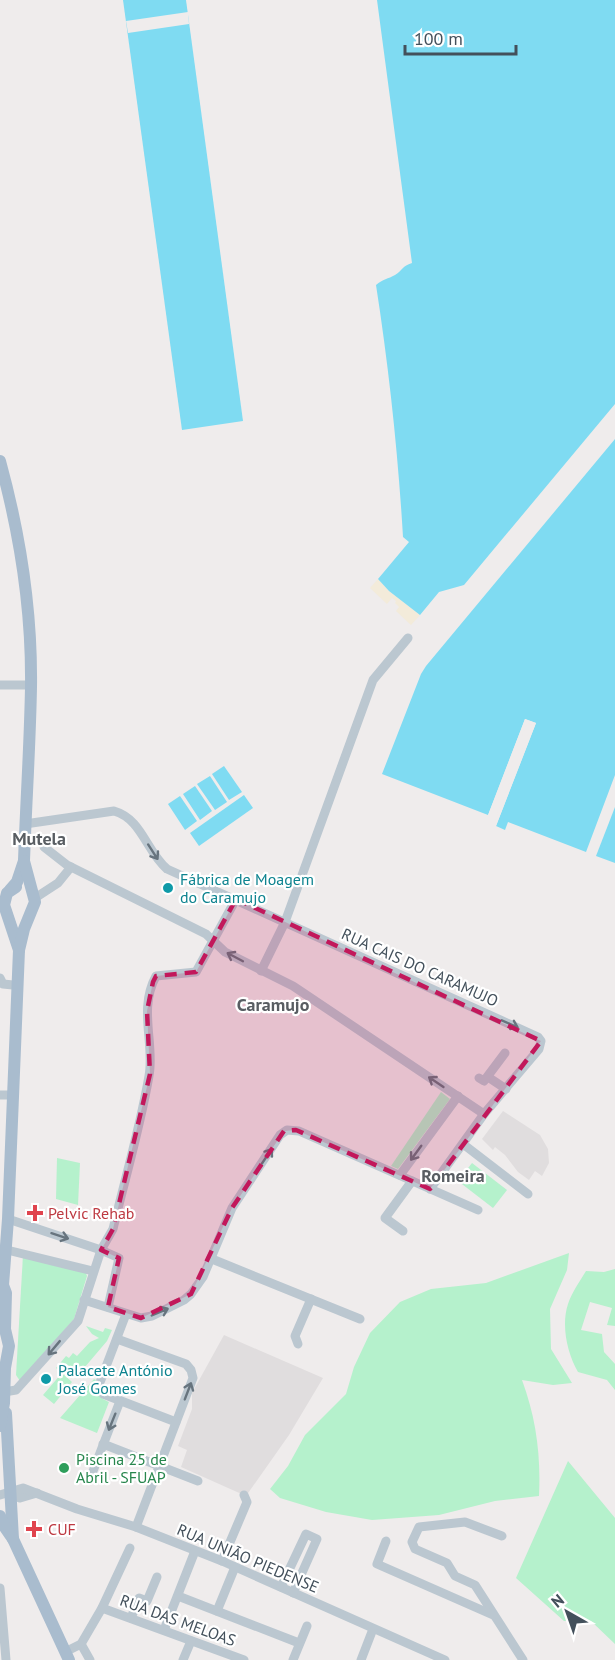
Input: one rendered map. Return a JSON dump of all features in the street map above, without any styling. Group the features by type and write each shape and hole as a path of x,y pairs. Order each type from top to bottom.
{"main road":[{"path":"0,461 22,567 31,685 24,861 17,882 6,891 4,901 19,950"},
{"path":"5,1368 0,1346 8,1219 6,1095 18,982 19,950 24,929 35,906 24,861"},
{"path":"6,891 22,887 29,890 34,897"},
{"path":"6,909 15,917 24,917 31,913"},
{"path":"2,1328 9,1346 5,1368 4,1450 5,1495 13,1539 67,1656"},
{"path":"0,1426 4,1397"},
{"path":"1,1526 13,1539"}],"street":[{"path":"261,971 285,922 373,680 408,638"},
{"path":"0,685 31,685"},
{"name":"RUA CAIS DO CARAMUJO","path":"25,824 114,811 124,814 134,823 167,869 536,1035 542,1041 539,1049 506,1089"},
{"path":"44,847 71,867 206,934 225,952 293,986 484,1114"},
{"path":"34,897 58,883 71,867"},
{"path":"4,1397 16,1390 32,1375 78,1321 93,1271 101,1250 113,1229 150,1074 147,1011 153,982 156,976 196,972 236,899"},
{"path":"0,978 3,984 13,985 18,982"},
{"path":"430,1189 484,1114 506,1089 483,1077 505,1053"},
{"path":"400,1175 458,1096"},
{"path":"84,1300 141,1318 152,1316 184,1300 191,1294 212,1259 232,1208 284,1131 299,1131 478,1210"},
{"path":"463,1144 528,1194"},
{"path":"403,1231 385,1218 412,1181"},
{"path":"8,1219 119,1258 108,1307"},
{"path":"7,1250 93,1271"},
{"path":"212,1259 360,1319"},
{"path":"298,1344 295,1336 311,1299"},
{"path":"126,1314 99,1385 103,1394 176,1422"},
{"path":"117,1339 186,1364 193,1378 136,1527"},
{"path":"90,1479 120,1401"},
{"path":"103,1444 198,1481"},
{"name":"RUA UNIÃO PIEDENSE","path":"5,1495 23,1488 77,1509 136,1527 222,1561 445,1660"},
{"path":"222,1561 247,1503 244,1495"},
{"path":"502,1536 464,1522 420,1527 416,1530 412,1541 414,1547 447,1563 455,1575 475,1585 523,1660"},
{"path":"281,1587 306,1534 317,1539 293,1593"},
{"path":"386,1541 376,1564 494,1615"},
{"path":"67,1656 81,1644 102,1608 130,1548"},
{"path":"165,1630 195,1551"},
{"path":"217,1611 235,1567"},
{"path":"130,1618 139,1598 147,1601 157,1577"},
{"path":"0,1588 6,1660"},
{"path":"178,1596 300,1643"},
{"name":"RUA DAS MELOAS","path":"102,1608 241,1660"},
{"path":"293,1660 307,1626"},
{"path":"361,1660 373,1629"},
{"path":"183,1660 190,1641"},
{"path":"81,1644 90,1660"}],"highlighted area":[{"path":"236,899 541,1041 430,1189 296,1130 284,1131 232,1208 191,1294 141,1318 108,1307 119,1258 101,1250 113,1229 150,1074 147,1011 153,982 156,976 196,972"}],"shaded area":[{"path":"503,1111 540,1135 548,1149 549,1163 542,1176 535,1171 529,1180 518,1172 505,1155 495,1147 493,1150 482,1139"},
{"path":"224,1335 323,1378 289,1435 246,1496 181,1467 187,1450 178,1446 192,1409 192,1393"}],"green space":[{"path":"441,1092 450,1099 398,1169 391,1166"},
{"path":"57,1158 80,1163 78,1205 56,1199"},
{"path":"472,1163 507,1190 493,1208 458,1181"},
{"path":"569,1253 567,1270 550,1309 551,1349 572,1383 553,1385 522,1380 531,1408 536,1437 539,1496 495,1501 439,1515 372,1520 326,1512 280,1498 270,1489 288,1466 305,1435 346,1394 354,1367 370,1333 400,1302 431,1289 486,1283"},
{"path":"23,1255 86,1273 87,1276 74,1319 20,1381 16,1375"},
{"path":"615,1269 615,1326 607,1325 612,1308 590,1302 581,1330 602,1334 604,1352 615,1364 615,1390 607,1380 578,1372 568,1348 565,1321 570,1300 586,1271 604,1272"},
{"path":"86,1326 103,1332 105,1328 112,1330 107,1341 79,1374 68,1365 62,1373 56,1368 66,1356 69,1358 73,1353 77,1356 90,1342 99,1338 92,1334"},
{"path":"62,1373 72,1382 54,1404 43,1395"},
{"path":"94,1379 97,1394 109,1402 97,1433 60,1418"},
{"path":"568,1461 615,1518 615,1644 591,1621 564,1621 516,1578"}],"sand":[{"path":"378,579 389,591 420,615 411,625 396,611 399,607 396,601 392,598 387,604 370,588"}],"water":[{"path":"123,0 186,0 243,421 182,430"},
{"path":"377,0 615,0 615,404 464,585 439,592 420,615 389,591 378,579 409,542 403,537 392,411 376,285 412,263"},
{"path":"615,439 615,775 586,852 508,822 505,830 496,826 536,723 525,719 488,815 382,774 426,666"},
{"path":"224,766 242,792 229,800 212,774"},
{"path":"210,776 227,802 215,810 197,784"},
{"path":"195,786 212,811 200,820 183,794"},
{"path":"244,795 253,808 199,846 190,833"},
{"path":"180,796 197,821 185,830 168,804"},
{"path":"615,807 615,863 596,856"}],"pier":[{"path":"188,12 189,24 128,33 126,21"},
{"path":"525,719 536,723 496,826 493,825 532,725 527,723 491,816 487,818"}],"place":[{"name":"Fábrica de Moagem do Caramujo","path":"168,888"},
{"name":"Pelvic Rehab","path":"35,1213"},
{"name":"Palacete António José Gomes","path":"46,1379"},
{"name":"Piscina 25 de Abril - SFUAP","path":"64,1468"},
{"name":"CUF","path":"34,1529"}],"district":[{"name":"Mutela","path":"39,838"},
{"name":"Caramujo","path":"273,1004"},
{"name":"Romeira","path":"453,1175"}]}
